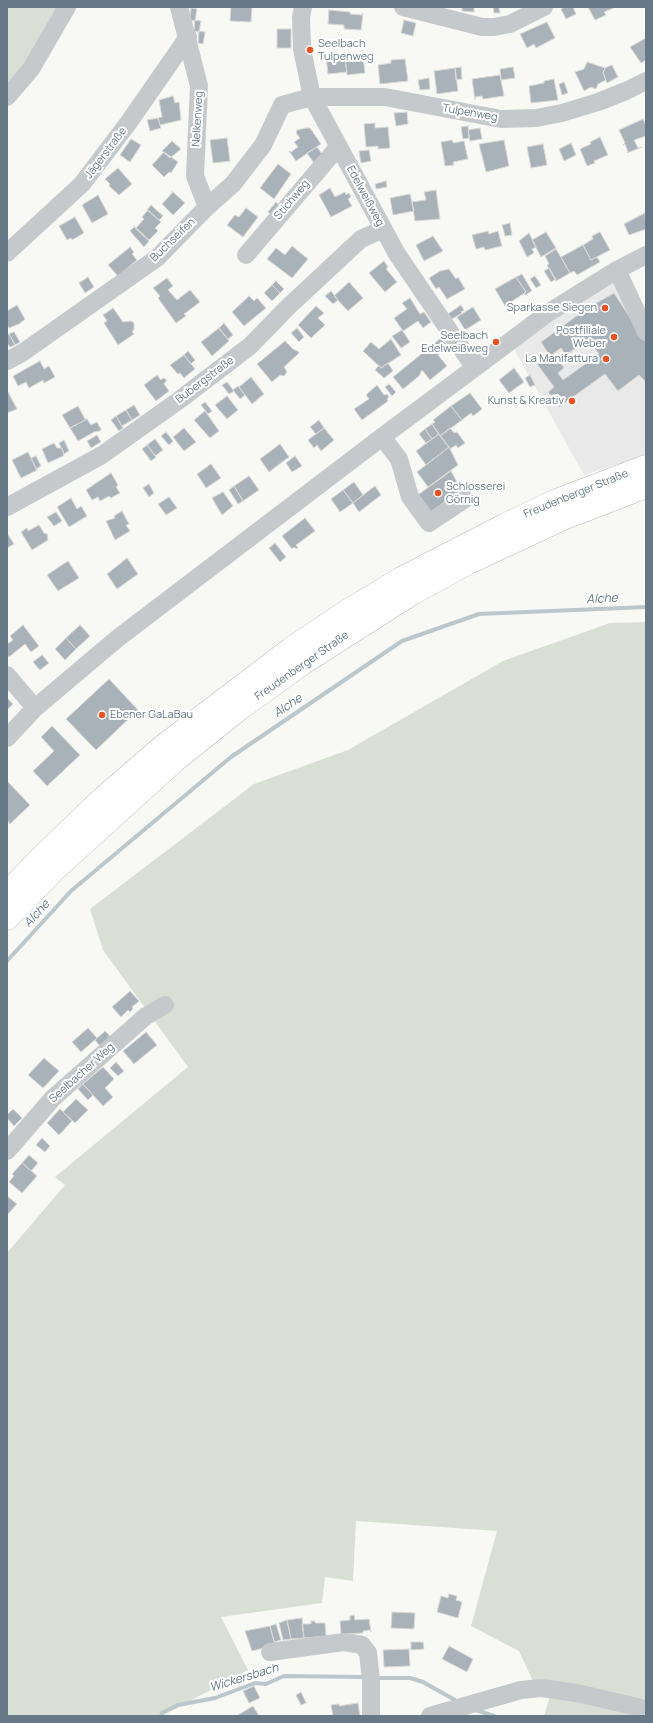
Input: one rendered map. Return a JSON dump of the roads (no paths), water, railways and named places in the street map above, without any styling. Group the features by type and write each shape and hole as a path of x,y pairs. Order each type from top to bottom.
{"main road":[{"name":"Freudenberger Straße","path":"7,892 99,801 160,748 240,685 333,620 401,578 473,540 554,501 646,466"},
{"name":"Freudenberger Straße","path":"7,919 62,864 175,761 240,709 304,663 412,594 469,563 563,519 646,486"}],"street":[{"path":"7,97 31,69 67,7"},
{"name":"Nelkenweg","path":"180,7 200,86 195,176 207,207"},
{"name":"Edelweißweg","path":"303,7 301,17 302,49 312,97 397,254 474,367"},
{"path":"403,7 482,27 494,27 510,24 544,7"},
{"name":"Jägerstraße","path":"7,253 82,184 188,37"},
{"name":"Tulpenweg","path":"312,97 385,98 501,119 536,118 562,113 598,102 646,81"},
{"name":"Buchseifen","path":"7,361 22,353 157,258 207,207 233,184 263,145 282,105 312,97"},
{"name":"Stichweg","path":"246,255 339,146"},
{"name":"Bubergstraße","path":"7,507 102,455 178,400 250,346 288,307 361,239 383,229"},
{"path":"7,738 35,708 118,638 474,367 548,313 617,270 646,255"},
{"path":"617,270 646,332"},
{"path":"382,437 399,459 410,496 429,523 465,499"},
{"path":"7,675 35,708"},
{"name":"Seelbacher Weg","path":"7,1151 53,1098 146,1016 166,1005"},
{"path":"270,1652 344,1642 362,1645 368,1653 371,1680 371,1716"},
{"path":"430,1716 513,1692 541,1688 577,1693 646,1709"}],"waterway":[{"name":"Alche","path":"7,961 71,891 231,757 402,641 479,614 646,607"},
{"name":"Wickersbach","path":"161,1716 162,1713 178,1705 215,1698 255,1683 266,1684 284,1676 362,1677"},
{"name":"Wickersbach","path":"377,1678 410,1678 423,1682 455,1700"},
{"name":"Wickersbach","path":"476,1710 494,1716"}],"place":[{"name":"Seelbach Tulpenweg","path":"310,50"},
{"name":"Sparkasse Siegen","path":"605,308"},
{"name":"Postfiliale Weber","path":"614,337"},
{"name":"Seelbach Edelweißweg","path":"496,342"},
{"name":"La Manifattura","path":"606,359"},
{"name":"Kunst & Kreativ","path":"572,401"},
{"name":"Schlosserei Görnig","path":"438,493"},
{"name":"Ebener GaLaBau","path":"102,715"}]}
